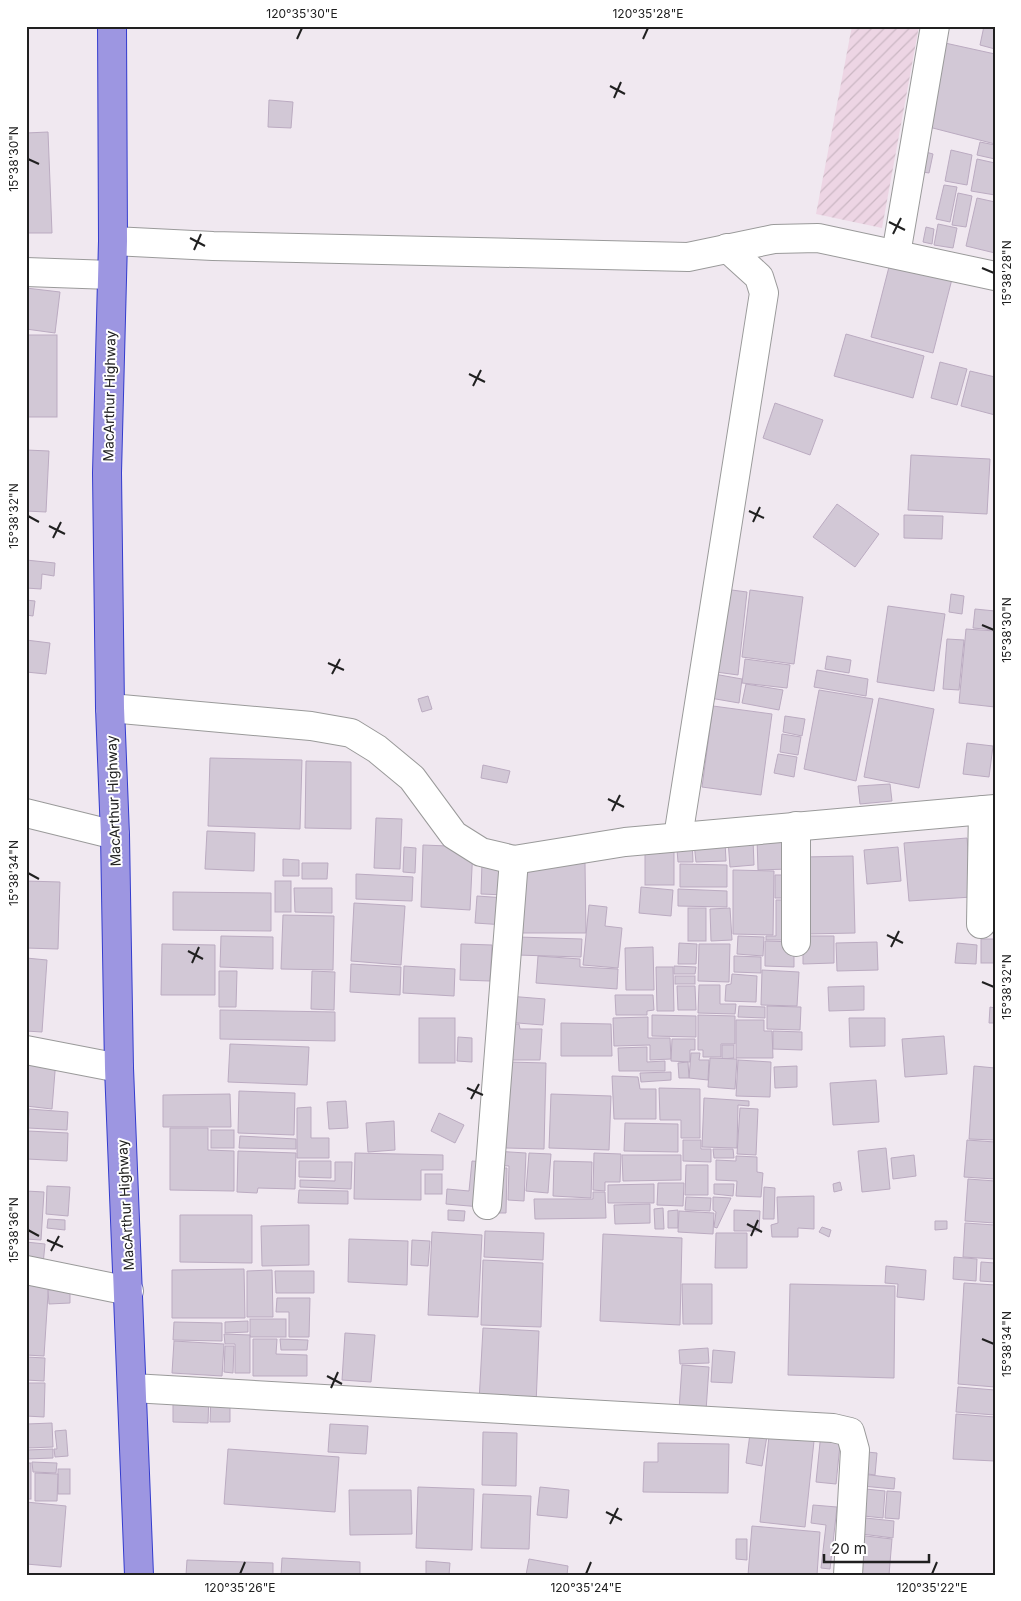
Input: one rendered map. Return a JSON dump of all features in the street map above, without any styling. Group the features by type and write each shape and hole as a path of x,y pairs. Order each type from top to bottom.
{"highway":[{"name":"MacArthur Highway","path":"112,26 113,241 107,473 110,708 115,835 119,1068 139,1575"}],"street":[{"path":"896,254 935,26"},
{"path":"113,241 213,246 688,256 774,239 818,238 995,276"},
{"path":"678,837 764,293 759,277 727,248"},
{"path":"26,272 111,275"},
{"path":"110,708 311,726 351,734 377,749 412,778 454,835 482,852 514,860 625,842 989,809 981,924"},
{"path":"26,813 115,835"},
{"path":"796,826 796,942"},
{"path":"487,1205 514,860"},
{"path":"26,1050 119,1068"},
{"path":"26,1270 129,1290"},
{"path":"132,1388 833,1428 850,1432 856,1450 848,1575"}],"shaded area":[{"path":"852,26 919,26 882,228 816,214"}],"building":[{"path":"984,26 995,26 995,49 980,45"},
{"path":"945,43 995,54 995,144 925,126"},
{"path":"269,100 293,102 291,128 268,127"},
{"path":"48,132 52,233 26,233 26,133"},
{"path":"980,142 995,145 995,159 977,155"},
{"path":"951,150 972,155 967,185 945,181"},
{"path":"922,151 933,154 929,173 917,171"},
{"path":"977,159 995,163 995,195 971,191"},
{"path":"944,185 957,187 950,222 936,219"},
{"path":"958,193 972,196 966,227 952,225"},
{"path":"977,198 995,202 995,253 966,246"},
{"path":"938,224 957,228 953,248 934,245"},
{"path":"926,227 934,229 932,244 923,242"},
{"path":"890,263 952,279 933,353 871,337"},
{"path":"26,288 60,292 55,333 26,329"},
{"path":"846,334 924,356 913,398 834,376"},
{"path":"26,335 57,335 57,417 26,417"},
{"path":"940,362 967,369 957,405 931,398"},
{"path":"970,371 995,377 995,415 961,406"},
{"path":"775,403 823,420 810,455 763,438"},
{"path":"26,450 49,451 46,512 26,511"},
{"path":"911,455 990,459 987,514 908,510"},
{"path":"837,504 879,534 855,567 813,537"},
{"path":"904,515 943,516 942,539 904,538"},
{"path":"26,560 55,563 54,576 42,574 41,589 26,588"},
{"path":"724,589 747,592 738,675 716,672"},
{"path":"750,590 803,597 794,664 742,657"},
{"path":"951,594 964,596 962,614 949,612"},
{"path":"26,600 35,601 33,616 26,615"},
{"path":"888,606 945,614 934,691 877,682"},
{"path":"975,609 995,611 995,630 973,628"},
{"path":"966,629 995,631 995,707 959,703"},
{"path":"947,639 964,640 959,690 943,689"},
{"path":"26,640 50,643 46,674 26,672"},
{"path":"827,656 851,660 849,673 825,669"},
{"path":"745,659 790,665 787,688 742,683"},
{"path":"817,670 868,679 866,696 814,687"},
{"path":"714,674 742,679 739,703 710,698"},
{"path":"746,684 783,690 779,710 742,703"},
{"path":"819,690 873,699 856,781 804,769"},
{"path":"428,696 432,709 422,712 418,699"},
{"path":"879,698 934,709 919,788 864,777"},
{"path":"713,706 772,714 761,795 702,787"},
{"path":"785,716 805,719 802,736 783,732"},
{"path":"782,734 801,737 798,755 780,752"},
{"path":"967,743 993,746 989,777 963,774"},
{"path":"778,754 797,757 794,777 774,773"},
{"path":"210,758 302,760 300,829 208,826"},
{"path":"306,761 351,762 351,829 305,828"},
{"path":"483,765 510,771 507,783 481,778"},
{"path":"890,784 892,801 860,804 858,786"},
{"path":"376,818 402,819 400,869 374,868"},
{"path":"207,831 255,833 254,871 205,869"},
{"path":"787,837 788,869 758,870 757,838"},
{"path":"967,838 972,897 909,901 904,843"},
{"path":"753,839 754,865 730,867 728,840"},
{"path":"692,840 693,862 678,862 677,850"},
{"path":"725,841 726,861 696,862 694,843"},
{"path":"423,845 473,847 470,910 421,907"},
{"path":"404,847 416,848 415,873 403,872"},
{"path":"898,847 901,881 867,884 864,850"},
{"path":"645,852 674,852 674,885 645,885"},
{"path":"853,856 855,933 806,934 804,857"},
{"path":"283,859 299,860 299,876 283,876"},
{"path":"482,862 507,862 506,895 481,894"},
{"path":"302,863 328,863 327,879 302,879"},
{"path":"515,863 585,863 586,933 516,933"},
{"path":"680,864 727,865 727,887 680,887"},
{"path":"733,870 774,871 773,935 733,934"},
{"path":"356,874 413,877 412,901 356,899"},
{"path":"775,875 789,875 790,898 775,898"},
{"path":"26,881 60,882 58,949 26,948"},
{"path":"275,881 291,881 291,912 275,912"},
{"path":"641,887 673,890 671,916 639,913"},
{"path":"294,888 332,888 332,913 295,912"},
{"path":"678,889 727,891 727,907 678,906"},
{"path":"173,892 271,893 271,931 173,930"},
{"path":"477,896 506,898 505,925 475,923"},
{"path":"776,900 791,900 791,940 766,940 766,936 776,936"},
{"path":"354,903 405,906 401,965 351,961"},
{"path":"589,905 607,907 605,926 622,928 618,968 583,965"},
{"path":"688,908 706,908 706,941 688,941"},
{"path":"730,908 732,940 711,941 710,909"},
{"path":"283,915 334,916 333,970 281,969"},
{"path":"221,936 273,937 273,969 220,967"},
{"path":"738,936 764,937 763,956 737,954"},
{"path":"803,936 834,936 834,963 803,964"},
{"path":"518,937 582,939 581,957 517,955"},
{"path":"981,939 995,939 995,963 981,963"},
{"path":"765,941 794,942 794,967 765,966"},
{"path":"877,942 878,970 837,971 836,943"},
{"path":"679,943 697,944 696,964 678,964"},
{"path":"957,943 977,945 976,964 955,963"},
{"path":"162,944 215,945 215,995 161,995"},
{"path":"461,944 492,945 490,981 460,980"},
{"path":"699,944 730,944 729,982 698,981"},
{"path":"653,947 654,990 626,990 625,948"},
{"path":"538,956 580,959 580,967 618,969 617,989 536,983"},
{"path":"734,956 761,957 761,973 734,972"},
{"path":"26,958 47,960 42,1032 26,1031"},
{"path":"351,964 401,967 400,995 350,992"},
{"path":"404,966 455,969 454,996 403,993"},
{"path":"674,966 696,967 695,974 674,974"},
{"path":"656,967 673,967 674,1011 657,1011"},
{"path":"762,970 799,972 797,1006 761,1005"},
{"path":"219,971 237,971 236,1007 219,1007"},
{"path":"312,971 335,972 334,1010 311,1009"},
{"path":"732,974 757,976 756,1002 725,1001 726,985 731,984"},
{"path":"675,976 695,976 695,984 675,984"},
{"path":"699,985 720,985 720,1004 736,1004 735,1014 698,1013"},
{"path":"677,986 695,986 696,1010 678,1010"},
{"path":"864,986 864,1010 829,1011 828,987"},
{"path":"615,995 653,995 654,1010 647,1011 647,1015 616,1015"},
{"path":"508,996 545,999 543,1025 505,1022"},
{"path":"739,1006 765,1007 765,1018 738,1017"},
{"path":"767,1006 801,1007 800,1030 767,1029"},
{"path":"990,1007 995,1008 995,1023 989,1023"},
{"path":"220,1010 335,1012 335,1041 220,1039"},
{"path":"652,1015 696,1016 696,1037 652,1036"},
{"path":"698,1015 735,1016 735,1044 721,1044 721,1057 703,1057 703,1050 698,1050"},
{"path":"648,1017 648,1038 670,1038 671,1059 650,1060 650,1045 614,1046 613,1018"},
{"path":"419,1018 455,1018 455,1063 419,1063"},
{"path":"849,1018 885,1018 885,1046 850,1047"},
{"path":"736,1020 764,1020 764,1031 772,1031 773,1058 736,1058"},
{"path":"561,1023 611,1024 612,1056 561,1056"},
{"path":"519,1024 520,1029 542,1029 540,1060 506,1060 504,1025"},
{"path":"773,1031 802,1032 802,1050 773,1049"},
{"path":"944,1036 947,1074 905,1077 902,1039"},
{"path":"458,1037 472,1038 472,1062 457,1061"},
{"path":"672,1039 695,1039 695,1050 690,1050 690,1062 671,1061"},
{"path":"230,1044 309,1047 307,1085 228,1082"},
{"path":"722,1045 734,1045 734,1058 722,1059"},
{"path":"647,1047 647,1062 665,1061 665,1071 619,1071 618,1048"},
{"path":"691,1053 700,1053 699,1060 709,1060 708,1080 689,1078"},
{"path":"26,1056 56,1059 52,1109 26,1106"},
{"path":"710,1058 737,1059 735,1089 708,1087"},
{"path":"738,1060 771,1062 770,1097 736,1096"},
{"path":"508,1062 546,1063 544,1149 506,1148"},
{"path":"688,1062 689,1078 679,1078 678,1063"},
{"path":"797,1066 797,1087 775,1088 774,1067"},
{"path":"974,1066 995,1068 995,1140 969,1139"},
{"path":"671,1072 671,1080 641,1082 640,1073"},
{"path":"612,1076 638,1077 640,1089 656,1089 656,1119 614,1119"},
{"path":"876,1080 879,1122 833,1125 830,1083"},
{"path":"659,1088 700,1089 700,1138 681,1138 681,1120 660,1120"},
{"path":"239,1091 295,1093 294,1135 238,1133"},
{"path":"230,1094 231,1127 163,1127 163,1095"},
{"path":"551,1094 611,1096 609,1150 549,1148"},
{"path":"704,1098 749,1101 749,1106 738,1105 737,1148 702,1147"},
{"path":"346,1101 348,1128 329,1129 327,1102"},
{"path":"311,1107 311,1138 329,1138 329,1158 297,1158 297,1108"},
{"path":"740,1108 758,1109 756,1155 737,1154"},
{"path":"29,1109 68,1112 67,1130 28,1128"},
{"path":"439,1113 464,1125 455,1143 431,1131"},
{"path":"394,1121 395,1150 368,1152 366,1123"},
{"path":"625,1123 678,1124 678,1152 624,1151"},
{"path":"170,1128 208,1128 208,1150 234,1151 234,1191 170,1190"},
{"path":"211,1130 234,1130 234,1148 211,1148"},
{"path":"28,1131 68,1133 67,1161 27,1159"},
{"path":"240,1136 296,1139 296,1149 239,1148"},
{"path":"683,1140 701,1140 701,1149 711,1149 711,1162 683,1161"},
{"path":"967,1140 995,1142 995,1179 964,1177"},
{"path":"886,1148 890,1189 862,1192 858,1151"},
{"path":"713,1149 733,1149 734,1158 714,1158"},
{"path":"238,1151 296,1153 295,1189 258,1188 257,1193 237,1192"},
{"path":"494,1151 526,1153 524,1201 508,1200 509,1166 494,1165"},
{"path":"355,1153 443,1155 443,1170 421,1170 421,1200 354,1199"},
{"path":"529,1153 551,1154 548,1193 526,1191"},
{"path":"594,1153 621,1154 620,1182 605,1182 605,1191 593,1190"},
{"path":"622,1155 681,1155 681,1180 623,1181"},
{"path":"914,1155 916,1176 893,1179 891,1158"},
{"path":"736,1156 757,1157 757,1172 763,1173 761,1197 736,1196 737,1181 716,1180 716,1160 736,1161"},
{"path":"299,1161 331,1161 331,1178 299,1177"},
{"path":"472,1161 485,1162 481,1207 446,1204 447,1189 469,1191"},
{"path":"554,1161 592,1162 591,1198 553,1196"},
{"path":"335,1162 352,1162 351,1189 300,1187 300,1180 335,1181"},
{"path":"686,1165 708,1165 708,1195 685,1195"},
{"path":"490,1168 507,1168 506,1213 490,1213"},
{"path":"425,1174 442,1174 442,1194 425,1194"},
{"path":"968,1179 995,1181 995,1223 965,1221"},
{"path":"840,1182 842,1190 834,1192 833,1184"},
{"path":"658,1183 684,1183 683,1206 657,1205"},
{"path":"654,1184 654,1203 608,1203 608,1185"},
{"path":"714,1184 734,1184 733,1196 714,1194"},
{"path":"47,1186 70,1187 68,1216 46,1214"},
{"path":"764,1187 775,1188 774,1219 763,1219"},
{"path":"299,1190 348,1191 348,1204 298,1203"},
{"path":"26,1191 44,1192 41,1240 26,1239"},
{"path":"593,1192 605,1192 606,1218 535,1219 534,1199 593,1199"},
{"path":"814,1196 814,1229 798,1228 798,1237 772,1237 771,1225 778,1223 777,1197"},
{"path":"686,1197 711,1198 710,1211 685,1210"},
{"path":"713,1197 731,1198 717,1228 714,1227 716,1212 713,1210"},
{"path":"650,1204 650,1223 615,1224 614,1205"},
{"path":"663,1208 664,1229 655,1229 654,1209"},
{"path":"448,1210 465,1211 464,1221 448,1220"},
{"path":"678,1210 678,1228 668,1228 668,1211"},
{"path":"734,1210 760,1211 759,1231 734,1231"},
{"path":"679,1211 714,1213 713,1234 678,1232"},
{"path":"180,1215 252,1215 252,1263 180,1262"},
{"path":"48,1219 65,1220 65,1230 47,1228"},
{"path":"935,1221 947,1221 947,1229 935,1230"},
{"path":"965,1223 995,1225 995,1259 963,1257"},
{"path":"309,1225 309,1265 262,1266 261,1226"},
{"path":"822,1227 831,1230 829,1237 819,1232"},
{"path":"485,1231 544,1233 543,1260 484,1257"},
{"path":"432,1232 482,1235 478,1317 428,1315"},
{"path":"716,1233 747,1233 747,1268 715,1268"},
{"path":"603,1234 682,1238 680,1325 600,1321"},
{"path":"349,1239 408,1241 407,1285 348,1282"},
{"path":"412,1240 430,1241 428,1266 411,1265"},
{"path":"26,1242 45,1244 43,1265 26,1264"},
{"path":"954,1257 977,1259 976,1281 953,1279"},
{"path":"483,1260 543,1263 541,1327 481,1325"},
{"path":"981,1262 995,1263 995,1282 980,1281"},
{"path":"886,1266 926,1270 924,1300 897,1297 898,1284 885,1283"},
{"path":"244,1269 245,1318 172,1318 172,1270"},
{"path":"272,1270 273,1317 247,1317 247,1271"},
{"path":"275,1271 314,1271 314,1293 276,1293"},
{"path":"26,1278 49,1279 44,1356 26,1355"},
{"path":"964,1283 995,1285 995,1387 958,1384"},
{"path":"682,1284 712,1284 712,1324 683,1324"},
{"path":"790,1284 895,1286 894,1378 788,1375"},
{"path":"70,1289 70,1303 49,1304 48,1290"},
{"path":"277,1298 310,1298 309,1337 289,1337 289,1312 276,1312"},
{"path":"250,1319 286,1319 286,1337 250,1337"},
{"path":"248,1321 248,1332 225,1333 225,1322"},
{"path":"174,1322 222,1323 222,1341 173,1340"},
{"path":"483,1328 539,1331 536,1405 479,1402"},
{"path":"345,1333 375,1335 371,1382 342,1380"},
{"path":"224,1334 250,1335 250,1373 235,1373 235,1344 225,1344"},
{"path":"253,1339 277,1339 276,1354 307,1355 307,1376 253,1376"},
{"path":"280,1339 308,1340 307,1350 281,1350"},
{"path":"174,1341 224,1344 222,1376 172,1373"},
{"path":"225,1346 234,1346 233,1373 224,1372"},
{"path":"708,1348 709,1363 680,1364 679,1350"},
{"path":"713,1350 735,1352 732,1383 711,1382"},
{"path":"26,1357 45,1358 44,1381 26,1380"},
{"path":"682,1365 709,1367 706,1411 679,1410"},
{"path":"26,1383 45,1383 44,1417 26,1416"},
{"path":"958,1387 995,1390 995,1415 956,1412"},
{"path":"173,1394 209,1395 208,1423 173,1422"},
{"path":"211,1396 230,1396 230,1422 210,1422"},
{"path":"956,1414 995,1417 995,1461 953,1459"},
{"path":"52,1423 53,1447 28,1448 27,1424"},
{"path":"330,1424 368,1426 366,1454 328,1452"},
{"path":"66,1430 68,1456 55,1457 54,1449 57,1449 55,1431"},
{"path":"483,1432 517,1433 516,1486 482,1485"},
{"path":"821,1433 841,1435 836,1484 816,1482"},
{"path":"750,1434 767,1436 762,1466 746,1463"},
{"path":"769,1436 814,1441 805,1527 760,1522"},
{"path":"658,1443 729,1444 728,1493 643,1492 644,1462 658,1462"},
{"path":"26,1446 27,1450 53,1449 53,1458 26,1459"},
{"path":"228,1449 339,1457 335,1512 224,1504"},
{"path":"857,1451 877,1453 875,1475 855,1472"},
{"path":"32,1462 57,1463 56,1473 33,1472"},
{"path":"26,1463 31,1463 31,1499 26,1499"},
{"path":"58,1469 70,1469 70,1494 58,1494"},
{"path":"35,1473 58,1474 57,1501 35,1501"},
{"path":"862,1474 895,1478 894,1489 862,1486"},
{"path":"418,1487 474,1489 472,1550 416,1548"},
{"path":"540,1487 569,1490 567,1518 537,1515"},
{"path":"856,1488 885,1491 883,1518 854,1515"},
{"path":"349,1490 411,1490 412,1534 350,1535"},
{"path":"887,1491 901,1492 899,1519 885,1518"},
{"path":"483,1494 531,1496 529,1549 481,1548"},
{"path":"26,1502 66,1506 61,1567 26,1564"},
{"path":"813,1505 837,1507 830,1569 821,1568 826,1525 811,1523"},
{"path":"856,1517 894,1521 893,1538 854,1533"},
{"path":"752,1526 820,1532 817,1575 748,1575"},
{"path":"857,1535 892,1539 889,1575 853,1573"},
{"path":"736,1539 747,1539 747,1560 736,1559"},
{"path":"282,1558 360,1562 360,1575 281,1575"},
{"path":"529,1559 568,1566 567,1575 526,1575"},
{"path":"187,1560 273,1563 273,1575 186,1575"},
{"path":"426,1561 450,1563 449,1575 426,1575"}]}
